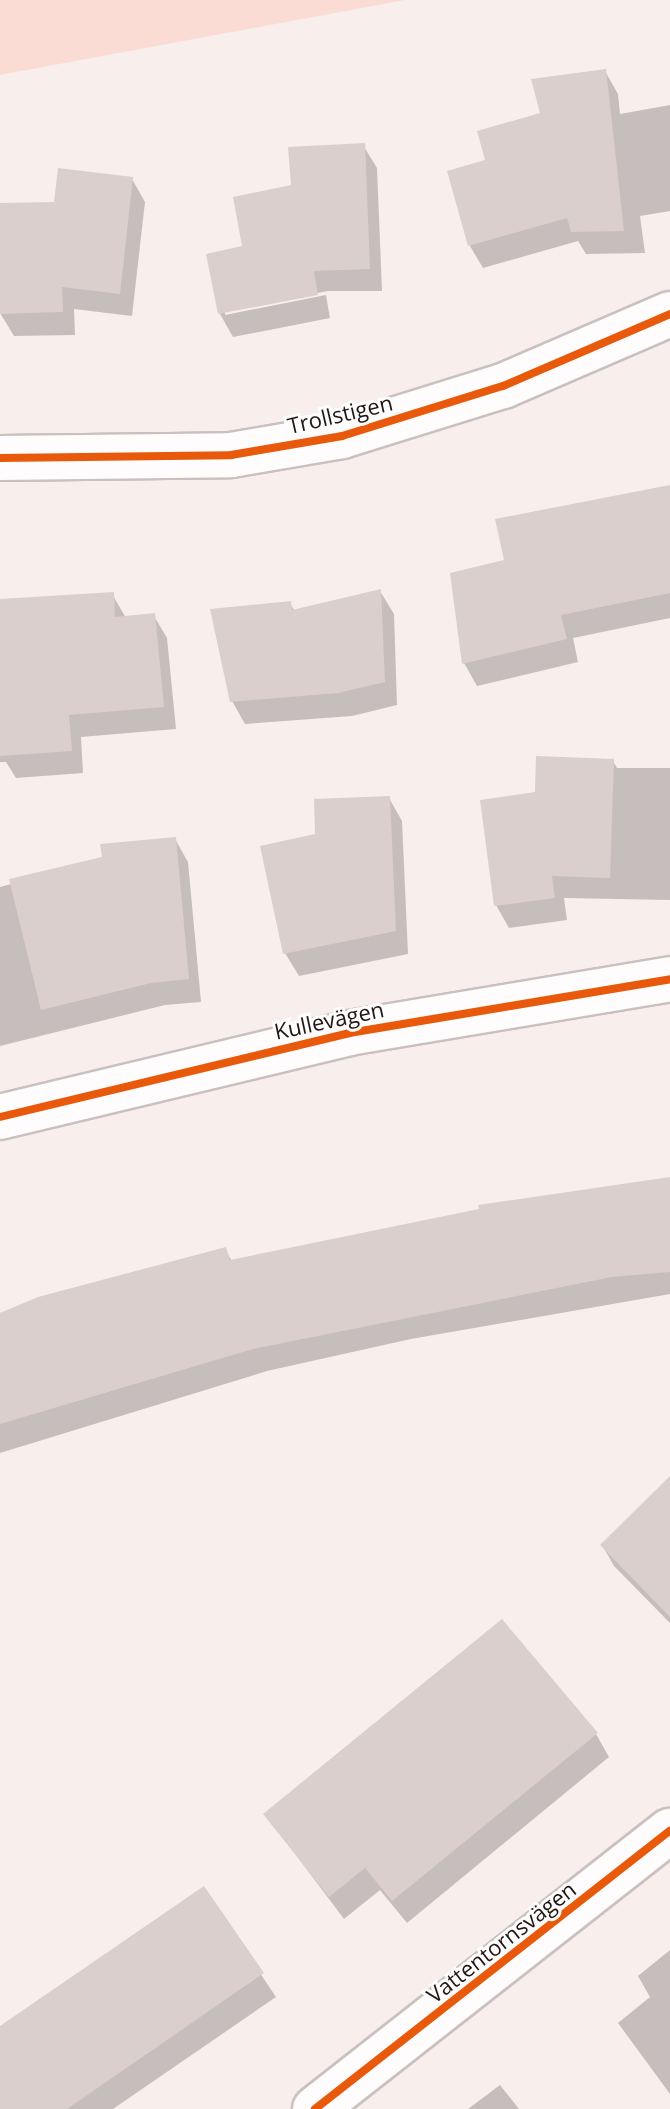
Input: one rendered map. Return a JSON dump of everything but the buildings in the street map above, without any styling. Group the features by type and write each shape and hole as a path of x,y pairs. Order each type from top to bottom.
{"street":[{"name":"Trollstigen","path":"0,458 231,455 342,436 503,386 670,314"},
{"name":"Kullevägen","path":"0,1117 349,1033 670,979"},
{"name":"Vattentornsvägen","path":"315,2109 670,1831"}],"shaded area":[{"path":"0,0 405,0 0,75"}],"cycle path":[{"path":"0,458 231,455 342,436 503,386 670,314"},
{"path":"0,1117 349,1033 670,979"},
{"path":"315,2109 670,1831"}]}
